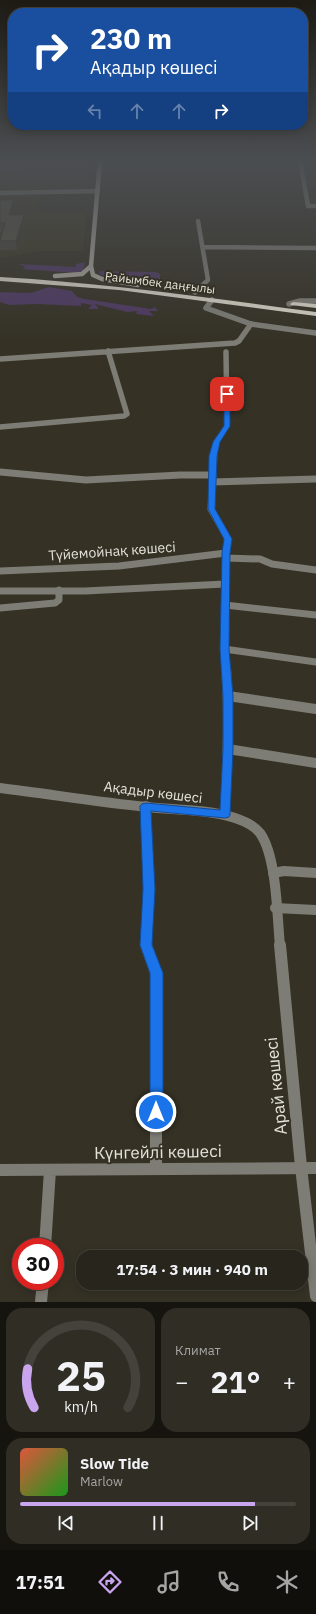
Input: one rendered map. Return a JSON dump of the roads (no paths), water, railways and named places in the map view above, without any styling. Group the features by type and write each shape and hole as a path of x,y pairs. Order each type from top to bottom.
{"highway":[{"name":"Райымбек даңғылы","path":"0,273 55,276 138,285 195,292 269,305"},
{"name":"Райымбек даңғылы","path":"0,278 75,283 212,300 316,307"},
{"path":"269,305 289,304 316,307"},
{"path":"269,305 316,315"}],"main road":[{"path":"96,221 92,266 93,275 95,277 138,285"},
{"path":"55,276 82,274 92,266"}],"street":[{"path":"195,292 208,280 198,221"},
{"path":"203,247 316,248"},
{"path":"212,300 206,308 251,324 316,332"},
{"path":"289,304 300,301 316,301"},
{"path":"0,359 235,343 239,341 251,324"},
{"path":"0,427 124,416 127,414 108,351"},
{"path":"225,815 228,749 228,696 224,649 226,555 228,539 211,509 213,456 216,442 227,426 226,352"},
{"path":"0,472 84,480 129,479 191,474 212,478 316,479"},
{"name":"Түйемойнақ көшесі","path":"0,571 119,566 226,555 260,559 272,564 316,570"},
{"path":"0,591 145,589 226,584"},
{"path":"0,608 54,603 59,600 59,590"},
{"path":"225,605 263,608 316,616"},
{"path":"224,649 316,662"},
{"path":"228,696 316,709"},
{"path":"228,749 316,763"},
{"name":"Ақадыр көшесі","path":"0,788 225,815 246,822 268,845 273,873"},
{"path":"146,806 149,889 146,945 156,973 156,1169"},
{"path":"273,873 284,871 316,873"},
{"name":"Арай көшесі","path":"273,873 275,908 316,1296"},
{"path":"275,908 316,910"},
{"name":"Күнгейлі көшесі","path":"0,1170 316,1168"},
{"path":"46,1238 50,1170"},
{"path":"41,1302 42,1290"}]}
